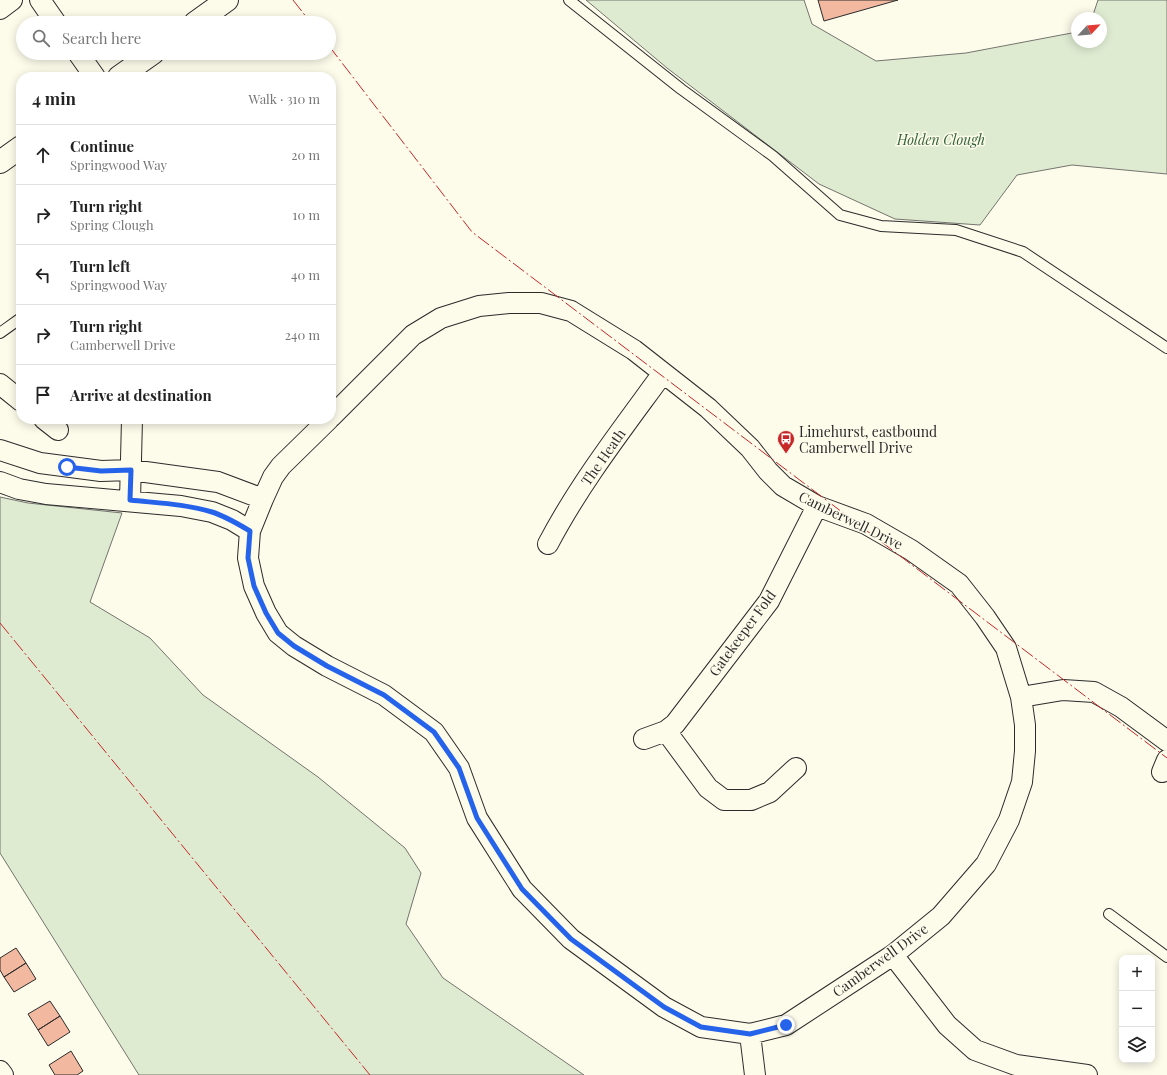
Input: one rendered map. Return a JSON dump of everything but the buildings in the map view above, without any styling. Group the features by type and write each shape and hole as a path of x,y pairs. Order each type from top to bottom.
{"highway":[{"path":"205,16 227,0"},
{"path":"126,72 143,60"},
{"path":"0,162 16,151"}],"street":[{"path":"0,9 12,0"},
{"path":"40,0 51,16"},
{"path":"83,60 91,72"},
{"name":"Camberwell Drive","path":"324,424 281,466 273,477 262,499 250,531 248,558 254,586 266,613 278,633 294,646 327,666 384,695 434,732 459,768 477,818 522,889 571,939 670,1010 701,1027 750,1034 786,1025 893,955 941,916 986,864 1009,820 1022,782 1025,751 1024,725 1020,697 1006,648 985,617 959,584 911,550 866,524 817,506 783,486 768,471 750,448 713,413 634,350 571,311 541,303 509,303 479,306 441,318 413,335 336,412"},
{"name":"The Heath","path":"548,544 561,520 601,458 663,373"},
{"path":"0,384 16,396"},
{"path":"130,500 132,424"},
{"path":"0,450 40,463 101,471 131,470 218,482 262,499"},
{"path":"0,482 19,489 46,494 130,500 181,506 212,512 232,520 250,531"},
{"name":"Gatekeeper Fold","path":"644,739 666,731 675,724 769,601 817,506"},
{"path":"1020,697 1063,690 1094,692 1122,707 1167,741"},
{"path":"666,731 708,788 724,800 751,800 770,792 796,768"},
{"path":"893,955 947,1025 976,1050 1015,1070 1087,1075"},
{"path":"750,1034 755,1075"},
{"path":"0,1071 3,1075"}],"lane":[{"path":"569,0 682,89 773,156 840,214 881,226 956,230 1023,252 1167,348"},
{"path":"0,333 16,322"},
{"path":"1109,914 1167,957"}],"green space":[{"name":"Holden Clough","path":"586,0 804,0 812,24 876,61 966,53 1071,33 1071,48 1107,48 1107,12 1094,12 1098,0 1167,0 1167,174 1072,165 1017,175 980,225 895,219 819,184 667,68"},
{"path":"0,497 28,503 122,513 90,602 150,638 203,695 318,777 405,848 421,873 406,924 443,978 584,1075 139,1075 0,853"}],"power":[{"path":"293,0 306,16"},
{"path":"336,55 472,232 1167,758"},
{"path":"0,623 370,1075"}],"place":[{"name":"Limehurst, eastbound Camberwell Drive","path":"786,454"}],"route":[{"path":"67,467 101,471 131,470 130,500 181,506 212,512 232,520 250,531 248,558 254,586 266,613 278,633 294,646 327,666 384,695 434,732 459,768 477,818 522,889 571,939 664,1007 701,1027 750,1034 786,1025"}]}
